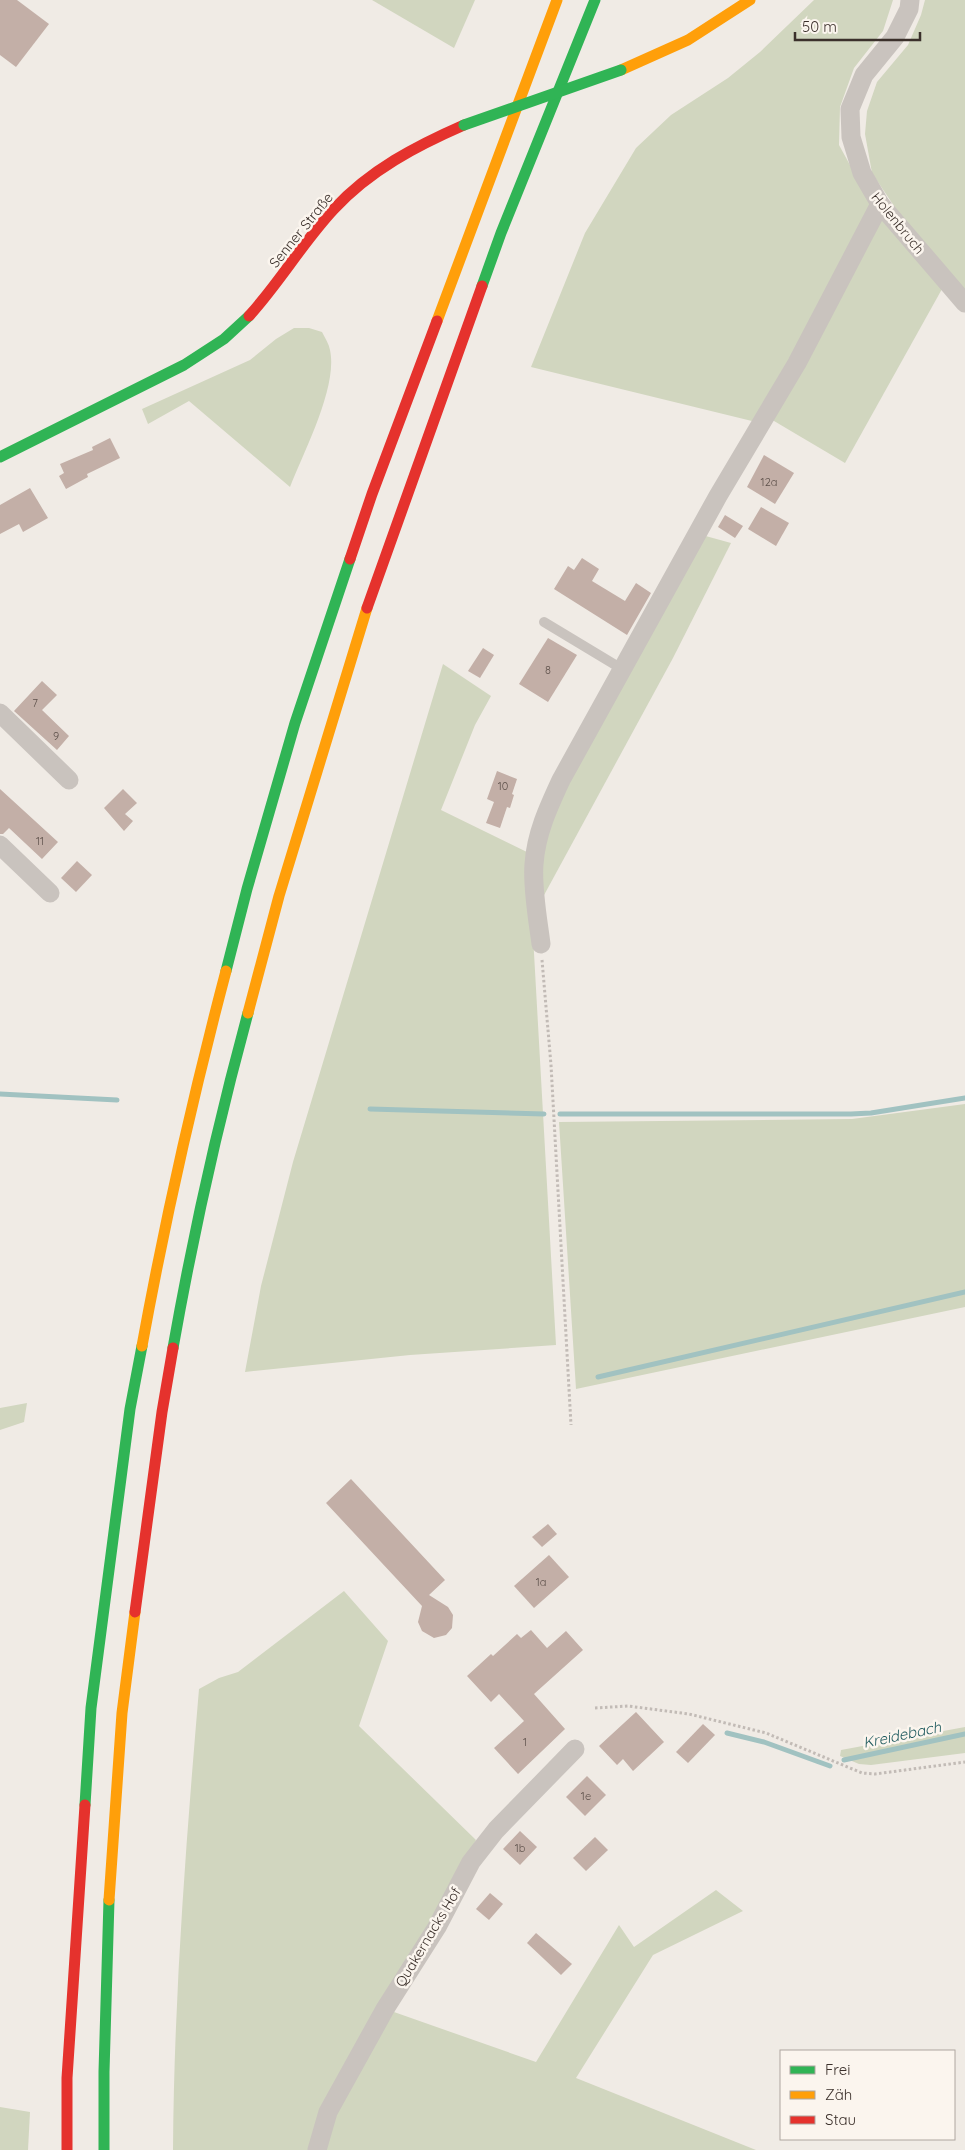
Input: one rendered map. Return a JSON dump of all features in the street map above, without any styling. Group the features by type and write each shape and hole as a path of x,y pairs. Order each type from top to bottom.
{"main road":[{"path":"67,2150 67,2078 92,1708 130,1409 160,1246 192,1100 247,889 295,723 372,494 557,0"},
{"path":"104,2150 104,2072 110,1869 122,1713 162,1412 190,1254 222,1110 279,896 362,622 401,508 501,233 596,0"},
{"name":"Senner Straße","path":"0,457 181,367 216,346 258,306 320,225 354,190 378,170 406,151 464,125 621,70 675,47 705,31 750,0"}],"street":[{"name":"Holenbruch","path":"910,0 909,9 895,37 864,75 850,109 851,137 862,173 880,204 965,303"},
{"path":"541,944 534,866 544,817 561,780 718,496 797,363 880,204"},
{"path":"0,713 69,780"},
{"path":"0,845 50,893"},
{"name":"Quakernacks Hof","path":"317,2150 328,2112 385,2009 437,1927 472,1862 496,1830 575,1749"}],"lane":[{"path":"544,622 622,669"}],"path":[{"path":"541,944 551,1065 571,1426"},
{"path":"595,1708 628,1706 689,1714 766,1733 862,1773 875,1774 965,1762"}],"green space":[{"path":"372,0 475,0 454,48"},
{"path":"814,0 893,0 883,31 854,68 840,107 839,145 873,207 756,422 531,367 585,233 636,148 671,115 728,78 760,52"},
{"path":"925,0 965,0 965,292 900,215 872,173 865,134 867,111 877,82 908,45 921,15"},
{"path":"879,215 942,289 845,463 769,418"},
{"path":"294,328 309,328 322,332 328,343 331,365 325,400 290,487 189,401 148,424 142,409 250,360 276,339"},
{"path":"702,535 731,543 673,658 543,897 539,864 548,818"},
{"path":"443,664 491,696 475,725 441,810 531,854 529,864 556,1345 410,1355 245,1372 261,1286 293,1162"},
{"path":"965,1104 965,1307 576,1389 559,1122 852,1119"},
{"path":"27,1403 24,1422 0,1430 0,1408"},
{"path":"344,1591 388,1641 359,1726 476,1840 433,1921 394,2012 536,2062 619,1925 634,1947 716,1890 743,1911 653,1955 576,2078 756,2150 173,2150 178,1977 199,1689 219,1678 238,1672"},
{"path":"965,1727 965,1753 871,1765 859,1764 840,1756 841,1750"},
{"path":"0,2107 30,2112 28,2150 0,2150"}],"building":[{"path":"0,0 17,0 49,24 16,67 0,55"},
{"path":"110,438 120,458 87,474 88,477 66,489 59,476 64,473 60,464 93,450 92,447"},
{"path":"764,455 794,473 775,504 747,487"},
{"path":"30,488 48,518 23,532 19,524 0,534 0,505"},
{"path":"761,507 789,523 776,546 748,529"},
{"path":"725,515 743,526 735,538 718,527"},
{"path":"582,558 599,569 592,581 625,601 636,583 651,593 627,635 554,589 568,566 574,570"},
{"path":"548,638 577,655 548,702 519,684"},
{"path":"483,648 494,655 480,678 468,671"},
{"path":"42,681 57,695 42,710 69,736 57,750 14,711"},
{"path":"497,771 517,779 510,808 507,807 500,828 486,823 494,802 487,799"},
{"path":"0,789 58,842 42,859 9,828 3,834 0,834"},
{"path":"123,789 137,803 125,814 133,821 124,831 104,808"},
{"path":"77,861 92,875 76,892 61,878"},
{"path":"351,1479 445,1580 429,1595 448,1607 453,1615 452,1628 446,1635 434,1638 422,1631 418,1622 422,1606 326,1503"},
{"path":"548,1524 557,1534 542,1547 532,1537"},
{"path":"549,1555 569,1577 534,1608 514,1586"},
{"path":"531,1630 547,1648 566,1631 583,1650 534,1694 565,1729 518,1774 494,1748 524,1721 499,1694 491,1702 467,1676 517,1634 521,1638"},
{"path":"636,1712 664,1742 633,1771 623,1759 617,1765 599,1746"},
{"path":"703,1724 715,1735 688,1763 676,1752"},
{"path":"587,1776 606,1795 585,1816 566,1797"},
{"path":"520,1831 537,1847 520,1865 503,1849"},
{"path":"595,1837 608,1850 586,1871 573,1858"},
{"path":"490,1893 503,1904 489,1920 476,1909"},
{"path":"536,1933 572,1964 561,1975 527,1943"}],"waterway":[{"path":"0,1094 117,1100"},
{"path":"560,1114 851,1114 871,1113 965,1098"},
{"path":"370,1109 544,1114"},
{"path":"598,1377 965,1292"},
{"name":"Kreidebach","path":"727,1733 764,1742 830,1766"},
{"name":"Kreidebach","path":"844,1760 965,1734"}],"traffic: fast":[{"path":"482,286 501,233 595,0"},
{"path":"464,125 621,70"},
{"path":"0,457 184,365 224,339 249,316"},
{"path":"226,971 247,889 295,723 350,559"},
{"path":"173,1348 207,1179 248,1013"},
{"path":"85,1805 91,1708 130,1409 142,1346"},
{"path":"104,2150 104,2072 109,1900"}],"traffic: slow":[{"path":"437,321 557,0"},
{"path":"621,70 688,40 750,0"},
{"path":"248,1013 279,896 367,608"},
{"path":"142,1346 180,1158 226,971"},
{"path":"109,1900 122,1713 135,1612"}],"traffic: jam":[{"path":"249,316 323,222 348,195 394,160 464,125"},
{"path":"367,608 482,286"},
{"path":"350,559 372,494 437,321"},
{"path":"135,1612 162,1412 173,1348"},
{"path":"67,2150 67,2078 85,1805"}]}
